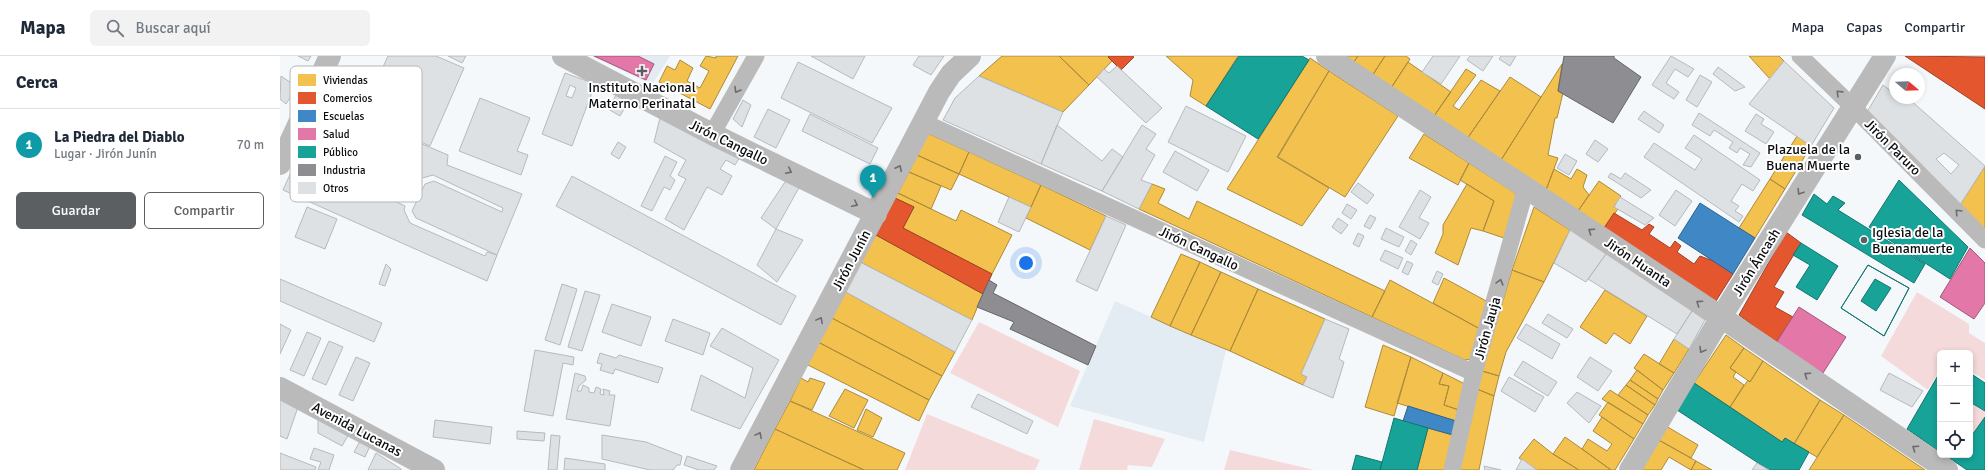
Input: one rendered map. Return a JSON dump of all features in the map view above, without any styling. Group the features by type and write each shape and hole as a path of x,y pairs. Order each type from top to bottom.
{"street":[{"path":"325,66 330,56"},
{"name":"Jirón Cangallo","path":"563,56 712,134 876,214"},
{"path":"712,134 756,56"},
{"name":"Jirón Junín","path":"741,470 923,122 951,74 970,56"},
{"name":"Jirón Huanta","path":"1327,56 1721,317 1947,470"},
{"name":"Jirón Paruro","path":"1800,56 1853,107 1985,240"},
{"name":"Jirón Áncash","path":"1630,470 1721,317 1885,56"},
{"name":"Jirón Cangallo","path":"923,122 1474,373"},
{"path":"280,164 290,142"},
{"name":"Jirón Jauja","path":"1452,470 1474,373 1526,188"},
{"name":"Avenida Lucanas","path":"280,388 434,470"}],"shaded area":[{"name":"Instituto Nacional Materno Perinatal","path":"592,56 670,56 652,85"},
{"path":"1917,292 1969,324 1969,333 1985,343 1985,380 1973,373 1973,350 1937,350 1937,374 1928,390 1881,356"},
{"path":"1115,301 1226,350 1204,442 1070,406"},
{"path":"979,322 1080,371 1058,427 950,373"},
{"path":"1973,404 1985,411 1985,417 1973,435"},
{"path":"927,414 1040,460 1035,470 905,470"},
{"path":"1094,419 1165,439 1152,467 1128,465 1127,470 1079,470"},
{"path":"1230,450 1314,470 1224,470"}],"building: Viviendas":[{"path":"706,56 716,58 716,56 738,56 710,109 659,82 667,66 675,70 680,60 693,68 687,81 700,88 709,71 700,66"},
{"path":"1002,56 1059,56 1089,85 1063,112 979,76"},
{"path":"1059,56 1109,56 1108,57 1112,61 1089,85"},
{"path":"1166,56 1238,56 1206,106 1190,96 1193,80"},
{"path":"1342,56 1358,56 1353,63"},
{"path":"1358,56 1385,56 1372,76 1353,63"},
{"path":"1385,56 1406,56 1410,59 1391,88 1372,76"},
{"path":"1749,56 1779,56 1784,61 1770,79"},
{"path":"1310,58 1329,71 1277,157 1329,188 1302,226 1227,189"},
{"path":"1408,62 1451,92 1434,116 1391,88"},
{"path":"1562,64 1558,91 1563,93 1557,118 1555,118 1548,155 1558,158 1546,190 1501,160"},
{"path":"1466,69 1476,75 1453,106 1459,110 1481,80 1500,91 1467,139 1434,116"},
{"path":"1329,71 1398,116 1345,197 1278,157"},
{"path":"1510,77 1541,97 1501,160 1467,139"},
{"path":"927,133 969,152 959,174 917,155"},
{"path":"1424,134 1469,163 1458,185 1409,158"},
{"path":"1797,136 1811,146 1785,189 1770,179"},
{"path":"969,152 1041,185 1031,207 959,174"},
{"path":"917,155 959,174 951,190 909,172"},
{"path":"1469,163 1515,193 1519,201 1507,239 1483,231 1494,201 1460,180"},
{"path":"1985,166 1985,227 1983,229 1960,205"},
{"path":"1554,169 1571,179 1577,169 1587,175 1583,187 1589,195 1578,211 1546,190"},
{"path":"909,172 941,186 931,209 898,193"},
{"path":"1770,179 1785,189 1755,238 1739,228"},
{"path":"1599,181 1621,196 1614,207 1618,209 1604,228 1578,211"},
{"path":"1152,184 1165,189 1158,203 1189,219 1197,201 1385,291 1372,317 1139,209"},
{"path":"1467,184 1494,201 1483,231 1471,228 1458,265 1435,253 1443,234 1443,225"},
{"path":"1041,185 1106,216 1090,250 1026,218"},
{"path":"898,193 956,221 961,210 1012,235 992,274 903,228 914,207 895,198"},
{"path":"1534,207 1570,230 1544,282 1512,270"},
{"path":"876,235 983,294 972,320 860,262"},
{"path":"1181,254 1200,262 1170,326 1151,317"},
{"path":"1200,262 1221,272 1191,335 1170,326"},
{"path":"1512,270 1544,282 1506,352 1499,376 1482,371"},
{"path":"1221,272 1258,289 1230,351 1191,335"},
{"path":"1444,278 1488,302 1480,329 1433,303"},
{"path":"1390,280 1480,329 1471,359 1465,360 1372,317"},
{"path":"1258,289 1325,319 1301,374 1307,377 1303,385 1230,351"},
{"path":"1605,290 1647,316 1630,344 1614,333 1606,344 1580,327"},
{"path":"844,291 955,352 942,376 830,317"},
{"path":"830,317 942,376 929,400 818,342"},
{"path":"1726,335 1744,348 1730,368 1736,372 1733,377 1744,385 1730,407 1694,383"},
{"path":"1674,339 1689,349 1674,373 1659,364"},
{"path":"818,342 929,400 919,421 806,364"},
{"path":"1383,345 1411,357 1394,416 1365,407"},
{"path":"1744,348 1763,361 1750,382 1730,368"},
{"path":"1644,354 1674,373 1663,390 1634,368"},
{"path":"1411,357 1443,373 1439,384 1449,386 1444,405 1459,410 1456,421 1397,403"},
{"path":"1763,361 1820,400 1794,444 1785,438 1782,442 1730,407 1748,380 1750,382"},
{"path":"1637,370 1663,390 1658,399 1630,380"},
{"path":"1482,371 1499,376 1494,396 1477,389"},
{"path":"1443,373 1465,384 1459,410 1444,405 1449,386 1439,384"},
{"path":"801,378 808,382 810,378 825,383 812,410 790,401"},
{"path":"1630,380 1658,399 1655,405 1626,385"},
{"path":"1626,385 1655,405 1648,415 1618,395"},
{"path":"845,389 868,400 854,428 829,416"},
{"path":"1477,389 1494,396 1479,470 1458,470"},
{"path":"1610,390 1648,415 1643,424 1602,399"},
{"path":"1820,400 1844,415 1817,457 1794,444"},
{"path":"790,401 905,453 897,470 864,470 775,429"},
{"path":"1608,402 1643,424 1634,439 1599,415"},
{"path":"866,409 882,418 873,437 857,430"},
{"path":"1844,415 1925,470 1809,470"},
{"path":"1602,417 1634,439 1615,470 1611,470 1582,449 1588,439 1607,451 1612,444 1593,431"},
{"path":"1666,426 1698,445 1691,458 1657,439"},
{"path":"1428,428 1453,435 1446,470 1417,470"},
{"path":"775,429 864,470 754,470"},
{"path":"1565,437 1611,470 1579,470 1553,454"},
{"path":"1534,439 1553,454 1579,470 1537,470 1519,458"},
{"path":"1657,439 1696,461 1691,470 1669,457 1661,470 1638,470"},
{"path":"1696,461 1712,470 1691,470"}],"building: Comercios":[{"path":"1905,56 1985,57 1985,109 1925,68"},
{"path":"1108,57 1134,57 1121,70"},
{"path":"895,198 914,207 903,228 992,274 983,294 876,235"},
{"path":"1614,213 1642,230 1649,224 1654,227 1649,234 1670,248 1675,241 1681,246 1677,252 1694,264 1700,256 1716,262 1733,274 1716,301 1604,228"},
{"path":"1786,232 1801,243 1774,287 1784,292 1775,307 1793,317 1776,343 1739,315"}],"building: Escuelas":[{"path":"1700,203 1755,238 1733,274 1678,238"},
{"path":"1408,406 1456,421 1453,435 1403,421"}],"building: Salud":[{"name":"Instituto Nacional Materno Perinatal","path":"594,56 638,56 654,64 646,80"},
{"path":"1970,248 1985,263 1985,303 1974,319 1940,297"},
{"path":"1799,307 1846,337 1823,373 1776,343"}],"building: Público":[{"path":"1239,56 1302,56 1309,60 1258,139 1206,106"},
{"path":"1899,180 1968,247 1950,279 1869,227"},
{"name":"Iglesia de la Buenamuerte","path":"1814,194 1827,204 1833,196 1845,203 1838,210 1925,264 1914,283 1802,215"},
{"path":"1801,243 1838,266 1817,300 1796,287 1810,265 1793,255"},
{"path":"1868,265 1909,288 1884,336 1841,308","holes":["1875,279 1891,288 1876,311 1861,301"]},
{"path":"1868,265 1909,288 1884,336 1841,308"},
{"path":"1973,375 1985,383 1985,411 1973,404"},
{"path":"1937,377 1937,450 1907,429"},
{"path":"1694,383 1782,442 1785,438 1809,452 1799,470 1769,470 1677,410"},
{"path":"1985,417 1985,470 1967,470 1949,458 1973,458 1973,434"},
{"path":"1394,418 1428,428 1417,470 1380,470"},
{"path":"1356,455 1382,462 1380,470 1352,470"}],"building: Industria":[{"path":"1564,56 1614,56 1614,58 1641,77 1613,123 1558,91"},
{"path":"989,280 997,285 993,293 1096,346 1088,365 1010,329 1014,322 977,307"}],"building: Otros":[{"path":"298,56 311,56 308,61"},
{"path":"388,56 436,56 464,68 430,146 422,143 422,66 384,66"},
{"path":"448,56 466,56 462,63"},
{"path":"811,56 865,56 853,79"},
{"path":"919,56 944,56 931,75 913,65"},
{"path":"1433,56 1460,56 1441,84 1422,72"},
{"path":"1470,56 1493,56 1483,71 1467,60"},
{"path":"1501,56 1516,56 1510,66 1499,59"},
{"path":"1671,56 1694,69 1688,77 1675,69 1666,83 1679,92 1674,99 1652,85"},
{"path":"1784,61 1834,108 1811,146 1749,104"},
{"path":"798,62 892,108 872,143 781,98"},
{"path":"1117,66 1162,108 1146,123 1097,77 1104,69 1109,73"},
{"path":"1718,67 1745,87 1735,91 1713,74"},
{"path":"565,73 595,84 572,146 542,134","holes":["570,85 576,88 572,98 566,96"]},
{"path":"1700,75 1712,82 1697,107 1686,100"},
{"path":"281,76 290,82 290,98 286,104 280,99"},
{"path":"979,76 1063,112 1041,164 943,120 955,98"},
{"path":"1883,85 1889,90 1889,104 1915,104 1985,166 1960,205 1867,112","holes":["1944,153 1959,165 1951,174 1936,159"]},
{"path":"619,90 631,97 620,116 608,109"},
{"path":"480,98 530,118 517,151 528,155 521,175 459,151"},
{"path":"743,100 751,105 742,127 733,119"},
{"path":"1186,106 1246,136 1228,172 1168,142"},
{"path":"768,109 790,120 776,148 754,137"},
{"path":"1644,111 1664,125 1659,133 1638,119"},
{"path":"1699,113 1760,153 1751,167 1743,165 1750,154 1740,148 1737,153 1729,148 1733,142 1714,130 1710,136 1692,125"},
{"path":"661,114 740,157 735,165 726,160 720,169 732,176 722,195 707,187 684,230 665,219 686,179 678,175 686,160 654,142"},
{"path":"810,114 878,148 870,164 802,131"},
{"path":"1756,114 1764,119 1761,124 1774,132 1766,144 1745,131"},
{"path":"1057,125 1102,161 1112,149 1123,157 1102,191 1041,164"},
{"path":"1142,125 1156,134 1146,149 1155,155 1141,180 1152,184 1139,209 1102,191"},
{"path":"1694,135 1760,180 1753,191 1742,184 1731,201 1739,206 1735,211 1743,216 1739,222 1644,157 1654,143 1695,170 1702,159 1685,148"},
{"path":"1595,140 1608,149 1598,162 1586,154"},
{"path":"618,142 626,147 619,159 611,154"},
{"path":"422,144 448,155 447,165 522,194 497,255 416,218 412,211 416,202 422,202 422,190 425,184 434,181 502,212 503,208 433,175 422,178"},
{"path":"1175,151 1209,170 1197,191 1163,172"},
{"path":"1565,154 1577,161 1569,175 1557,168"},
{"path":"665,156 677,162 670,176 675,180 670,190 664,187 652,211 641,206"},
{"path":"1611,173 1621,179 1625,173 1651,190 1641,198 1608,177"},
{"path":"290,175 290,193 283,190"},
{"path":"572,176 796,296 781,325 556,206"},
{"path":"787,179 801,184 776,229 761,218"},
{"path":"1358,183 1374,195 1367,204 1351,192"},
{"path":"1420,190 1431,197 1419,218 1429,223 1420,239 1399,227"},
{"path":"1676,190 1692,201 1675,226 1659,215"},
{"path":"1009,197 1031,207 1019,232 998,222"},
{"path":"1620,197 1654,218 1645,225 1614,207"},
{"path":"310,202 397,202 405,206 404,210 410,223 485,256 487,252 497,255 487,281"},
{"path":"1347,204 1357,210 1351,219 1342,213"},
{"path":"307,207 337,219 325,249 295,237"},
{"path":"1370,215 1376,218 1370,229 1364,226"},
{"path":"1106,216 1126,225 1097,291 1076,281"},
{"path":"1338,218 1348,225 1341,234 1332,227"},
{"path":"1386,228 1404,237 1399,247 1381,239"},
{"path":"776,229 803,240 777,282 757,265"},
{"path":"1570,230 1606,254 1586,282 1554,263"},
{"path":"1358,233 1364,236 1359,247 1353,244"},
{"path":"1411,240 1417,244 1411,255 1405,251"},
{"path":"1385,250 1403,258 1398,269 1380,260"},
{"path":"1606,254 1692,311 1677,334 1588,279"},
{"path":"1407,261 1413,264 1408,275 1402,272"},
{"path":"860,262 972,320 955,352 844,291"},
{"path":"386,264 391,269 385,286 379,284"},
{"path":"1437,271 1443,274 1438,285 1432,282"},
{"path":"280,279 382,323 374,342 280,301"},
{"path":"562,284 577,289 560,345 545,340"},
{"path":"585,291 600,295 582,351 568,347"},
{"path":"612,304 651,317 641,346 602,332"},
{"path":"1692,311 1705,320 1689,349 1674,339"},
{"path":"1548,314 1573,329 1567,338 1542,323"},
{"path":"673,319 710,333 703,355 665,341"},
{"path":"1325,319 1349,329 1339,359 1344,362 1333,398 1303,385 1307,377 1301,374"},
{"path":"280,324 291,330 280,354"},
{"path":"1526,324 1560,344 1552,359 1517,338"},
{"path":"722,328 779,360 740,429 691,410 701,375 745,398 753,368 710,346"},
{"path":"307,332 321,338 304,376 290,370"},
{"path":"329,341 343,347 326,385 312,379"},
{"path":"535,350 574,357 573,365 563,363 553,416 524,411"},
{"path":"600,353 616,358 619,355 663,368 658,383 615,369 613,374 600,370 602,364 597,363"},
{"path":"356,357 370,363 353,401 339,395"},
{"path":"1590,357 1612,371 1598,391 1577,377"},
{"path":"1523,361 1557,382 1548,396 1514,375"},
{"path":"575,373 585,376 586,380 579,386 577,391 581,391 583,385 589,388 589,392 594,393 596,387 601,389 600,394 604,395 603,389 610,391 609,395 615,395 610,426 566,419"},
{"path":"1889,373 1923,391 1912,407 1880,390"},
{"path":"1509,377 1544,397 1535,412 1501,391"},
{"path":"1577,392 1601,406 1589,423 1567,403"},
{"path":"978,394 1033,421 1027,434 971,407"},
{"path":"280,397 298,407 287,439 280,436"},
{"path":"318,417 349,434 342,446 318,433"},
{"path":"435,420 492,427 490,444 433,437"},
{"path":"517,431 545,433 544,441 517,439"},
{"path":"551,435 560,436 557,470 548,470"},
{"path":"602,435 646,442 682,456 680,465 677,465 673,470 650,470 602,459"},
{"path":"360,441 370,446 365,457 354,452"},
{"path":"314,448 334,455 329,470 318,470 321,462 310,459"},
{"path":"280,453 316,467 315,470 280,470"},
{"path":"376,453 401,469 401,470 368,470"},
{"path":"687,456 717,466 714,470 699,470 684,465"},
{"path":"565,458 605,464 605,470 564,470"},
{"path":"1522,459 1537,470 1516,470"},
{"path":"1757,463 1769,470 1752,470"},
{"path":"1484,466 1501,470 1485,470"}],"place":[{"name":"Instituto Nacional Materno Perinatal","path":"642,71"},
{"name":"Plazuela de la Buena Muerte","path":"1858,157"},
{"name":"La Piedra del Diablo","path":"873,198"},
{"name":"Iglesia de la Buenamuerte","path":"1864,240"}]}
